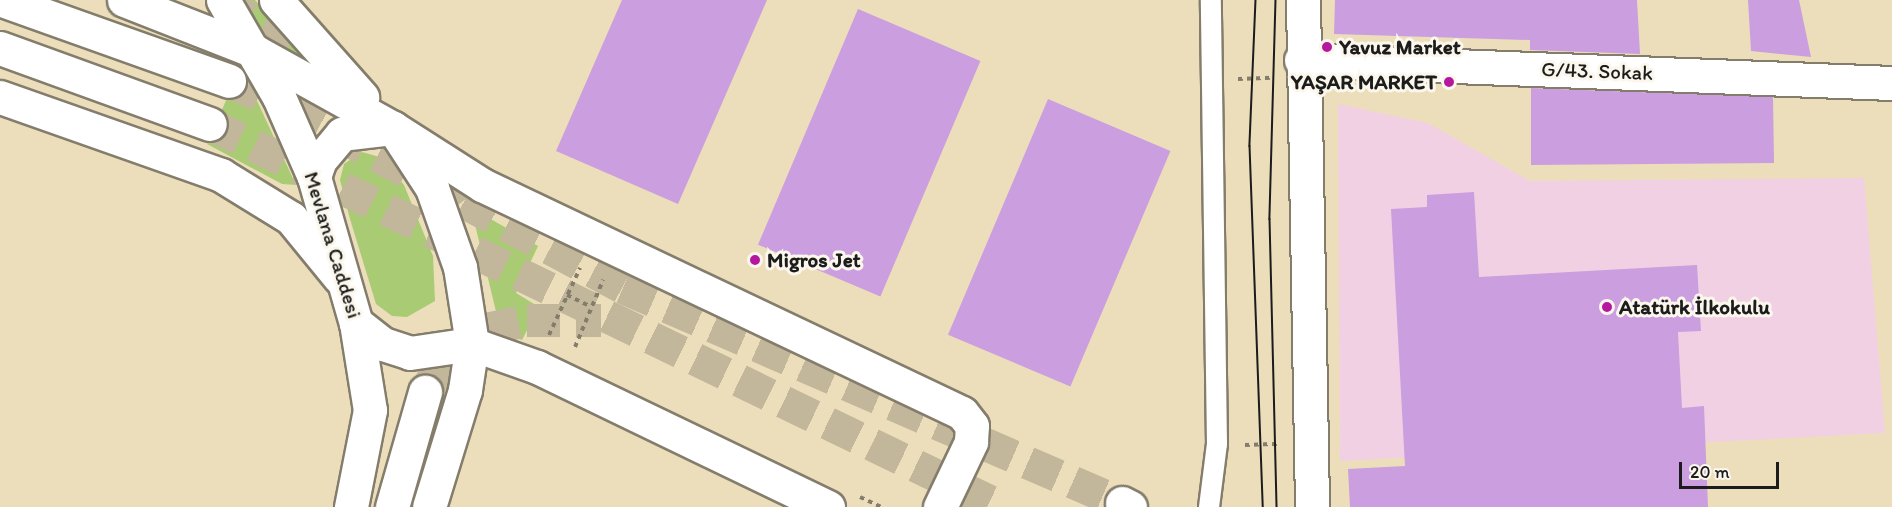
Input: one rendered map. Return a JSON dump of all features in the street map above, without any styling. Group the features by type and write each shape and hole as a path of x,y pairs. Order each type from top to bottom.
{"main road":[{"path":"2,0 229,81"},
{"path":"124,0 254,51 393,128 482,185 962,413 972,426 971,442 940,507"},
{"name":"Mevlana Caddesi","path":"223,0 254,51 314,177 340,278 356,323 370,410 351,507"},
{"path":"276,0 393,128 436,198 460,267 472,344 465,390 429,507"},
{"path":"1303,0 1301,69 1308,442 1312,507"},
{"path":"0,48 210,124"},
{"name":"G/43. Sokak","path":"1301,69 1892,83"},
{"path":"0,97 221,176 291,218 340,278"},
{"path":"314,177 320,160 342,135 393,128"},
{"path":"356,323 383,344 410,353 472,344 534,366 839,500"},
{"path":"392,507 425,392"}],"lane":[{"path":"1209,507 1217,444 1208,80 1210,0"}],"path":[{"path":"1208,80 1301,69"},
{"path":"534,366 595,238"},
{"path":"579,354 575,338 609,274"},
{"path":"567,295 590,306"},
{"path":"1217,444 1308,442"},
{"path":"839,500 881,507"}],"shaded area":[{"name":"Atatürk İlkokulu","path":"1338,104 1428,123 1530,181 1864,178 1885,433 1340,461"}],"green space":[{"path":"238,0 255,0 317,66 270,46"},
{"path":"241,66 296,185 282,184 207,144"},
{"path":"362,152 383,158 404,185 433,256 435,301 407,317 392,316 376,304 350,219 340,180 344,164"},
{"path":"471,208 538,246 516,293 539,307 522,340 501,332"}],"building":[{"path":"622,0 767,0 678,204 556,151"},
{"path":"1335,0 1637,0 1640,54 1530,50 1530,40 1334,34"},
{"path":"1748,0 1799,0 1811,57 1751,51"},
{"path":"858,9 980,61 880,297 758,245"},
{"path":"1531,88 1773,97 1774,163 1531,165"},
{"path":"1048,99 1170,151 1070,387 948,335"},
{"path":"1474,192 1479,277 1697,265 1701,331 1678,332 1682,408 1704,406 1708,507 1350,507 1348,469 1405,466 1391,209 1427,207 1427,195"}],"tunnel":[{"path":"221,0 333,71"},
{"path":"229,81 291,109 623,287 1122,503"},
{"path":"210,124 1002,507"},
{"path":"421,151 461,202"},
{"path":"425,392 441,364 486,329 527,320 601,320"}],"tram line":[{"path":"1256,0 1250,146 1263,507"},
{"path":"1276,0 1270,219 1277,507"}],"place":[{"name":"Yavuz Market","path":"1327,47"},
{"name":"YAŞAR MARKET","path":"1449,82"},
{"name":"Migros Jet","path":"755,260"},
{"name":"Atatürk İlkokulu","path":"1607,307"}]}
